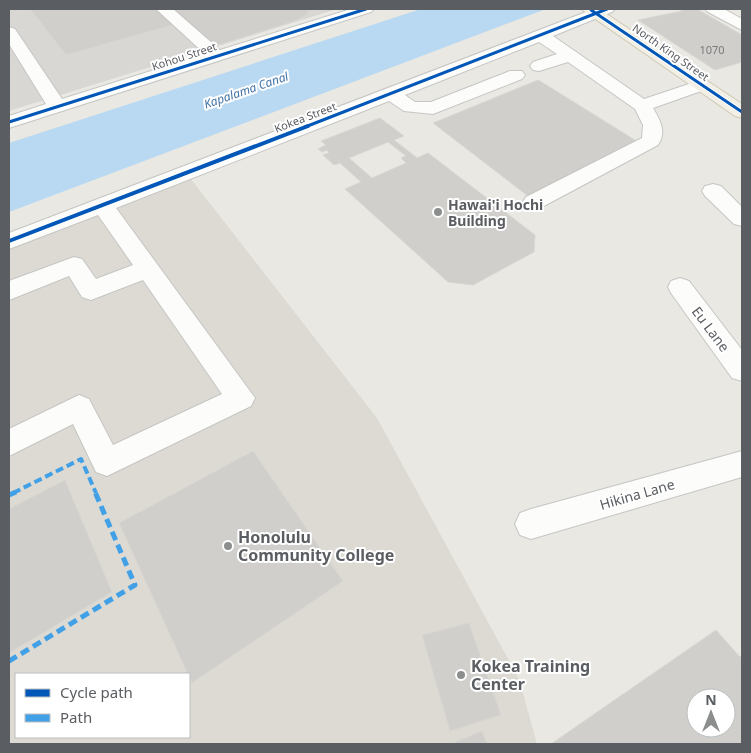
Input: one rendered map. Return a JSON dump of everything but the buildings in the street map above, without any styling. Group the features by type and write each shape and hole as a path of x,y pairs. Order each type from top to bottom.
{"main road":[{"name":"North King Street","path":"597,10 742,112"}],"street":[{"path":"164,9 217,56"},
{"name":"Kohou Street","path":"10,120 217,56 327,14 366,9"},
{"path":"713,9 742,25"},
{"name":"Kokea Street","path":"9,241 392,94 540,35 597,10"},
{"path":"9,32 57,106"},
{"path":"534,202 651,141 653,125 642,106 540,35"},
{"path":"539,66 569,56"},
{"path":"392,94 411,107 433,108 516,75"},
{"path":"642,106 701,84"},
{"path":"713,191 742,219"},
{"path":"9,443 79,407 107,463 240,398 102,205"},
{"path":"9,292 74,265 91,291 148,268"},
{"name":"Eu Lane","path":"680,287 742,370"},
{"name":"Hikina Lane","path":"531,524 742,464"}],"shaded area":[{"path":"9,9 337,9 9,111"},
{"name":"Honolulu Community College","path":"187,174 377,418 519,679 537,744 9,744 9,245"}],"water":[{"name":"Kapalama Canal","path":"421,9 546,9 9,212 9,143"}],"marked path":[{"path":"9,495 81,459 135,585 9,661"}],"cycle path":[{"path":"9,122 366,9"},
{"path":"9,241 607,9"},
{"path":"591,10 742,112"}],"place":[{"name":"Hawai'i Hochi Building","path":"438,212"},
{"name":"Honolulu Community College","path":"228,546"},
{"name":"Kokea Training Center","path":"461,675"}]}
